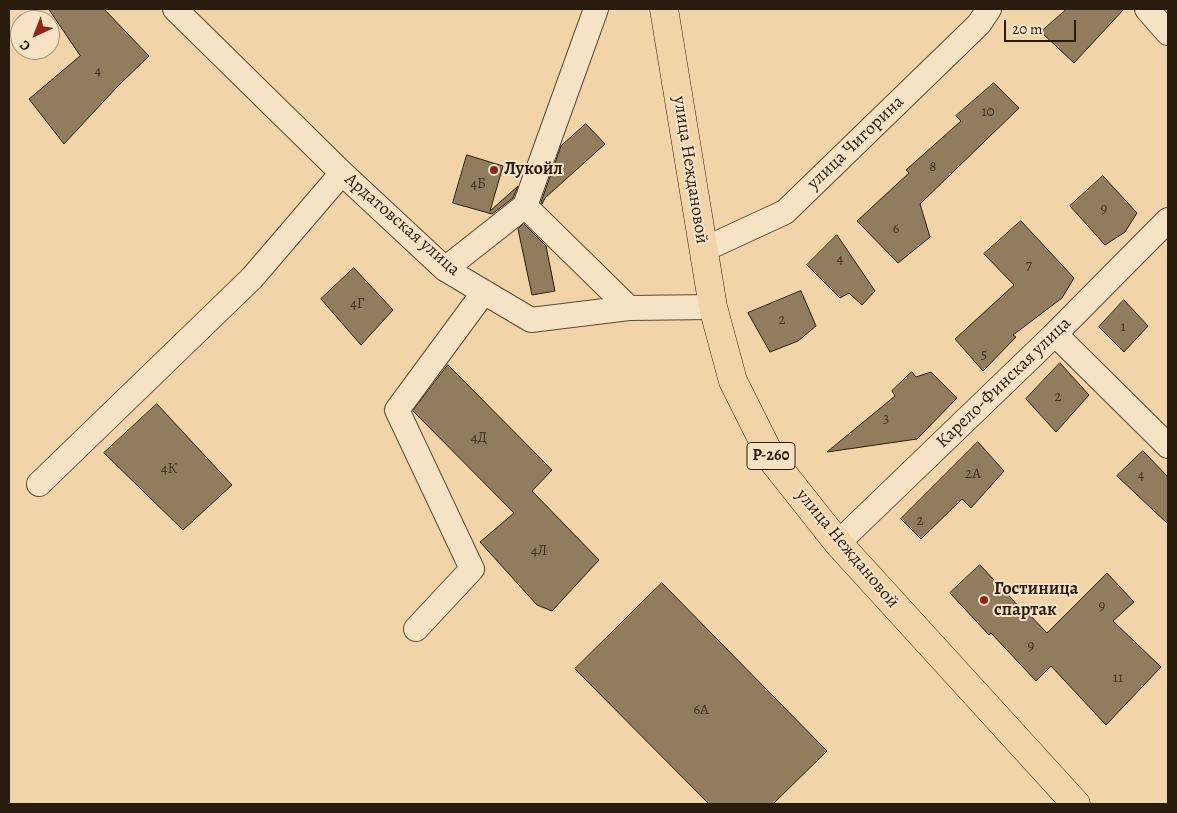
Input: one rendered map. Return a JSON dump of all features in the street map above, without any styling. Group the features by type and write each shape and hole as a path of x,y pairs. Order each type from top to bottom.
{"highway":[{"name":"улица Неждановой","path":"664,9 713,307 733,381 773,461 838,543 1076,804"}],"street":[{"name":"Ардатовская улица","path":"175,9 342,173 445,269 531,320 629,308 713,307"},
{"path":"445,269 525,206 596,9"},
{"name":"улица Чигорина","path":"703,250 786,212 979,24 989,9"},
{"path":"1147,9 1168,33"},
{"path":"39,484 252,278 342,173"},
{"path":"525,206 629,308"},
{"name":"Карело-Финская улица","path":"838,543 1055,334 1168,220"},
{"path":"416,629 472,569 397,410 484,292"},
{"path":"1055,334 1168,446"}],"building":[{"path":"104,9 149,56 64,144 29,99 80,56 60,26 60,10 50,10"},
{"path":"1067,9 1124,9 1074,63 1041,32"},
{"path":"994,83 1019,108 920,204 930,237 898,263 857,221 909,173 906,170 961,121 956,116"},
{"path":"586,124 605,144 545,198 542,204 541,202 561,146"},
{"path":"467,155 503,166 490,211 518,186 513,198 492,214 453,203"},
{"path":"1103,176 1137,213 1125,232 1105,245 1070,206"},
{"path":"1021,221 1074,278 1062,298 1013,335 1016,337 983,371 955,339 1014,285 984,254"},
{"path":"524,224 546,246 555,291 532,295 518,229"},
{"path":"837,235 875,291 862,305 849,293 840,298 807,265"},
{"path":"354,268 393,310 361,345 321,299"},
{"path":"801,291 816,326 798,341 770,352 748,313"},
{"path":"1124,300 1148,326 1124,352 1099,327"},
{"path":"1060,363 1089,395 1056,432 1026,399"},
{"path":"448,365 552,470 532,491 599,560 552,611 537,605 480,542 514,513 413,411"},
{"path":"912,372 916,377 931,372 957,398 917,439 827,452 895,396 892,391"},
{"path":"157,404 232,485 183,530 104,453"},
{"path":"978,442 1004,471 971,508 962,499 921,539 901,519"},
{"path":"1143,451 1168,477 1168,524 1117,476"},
{"path":"980,565 1025,613 1026,611 1047,633 1107,573 1134,602 1113,621 1161,667 1106,725 1051,666 1036,681 950,593"},
{"path":"662,583 827,751 773,804 709,804 575,669"}],"place":[{"name":"Лукойл","path":"494,170"},
{"name":"Гостиница спартак","path":"984,600"}]}
